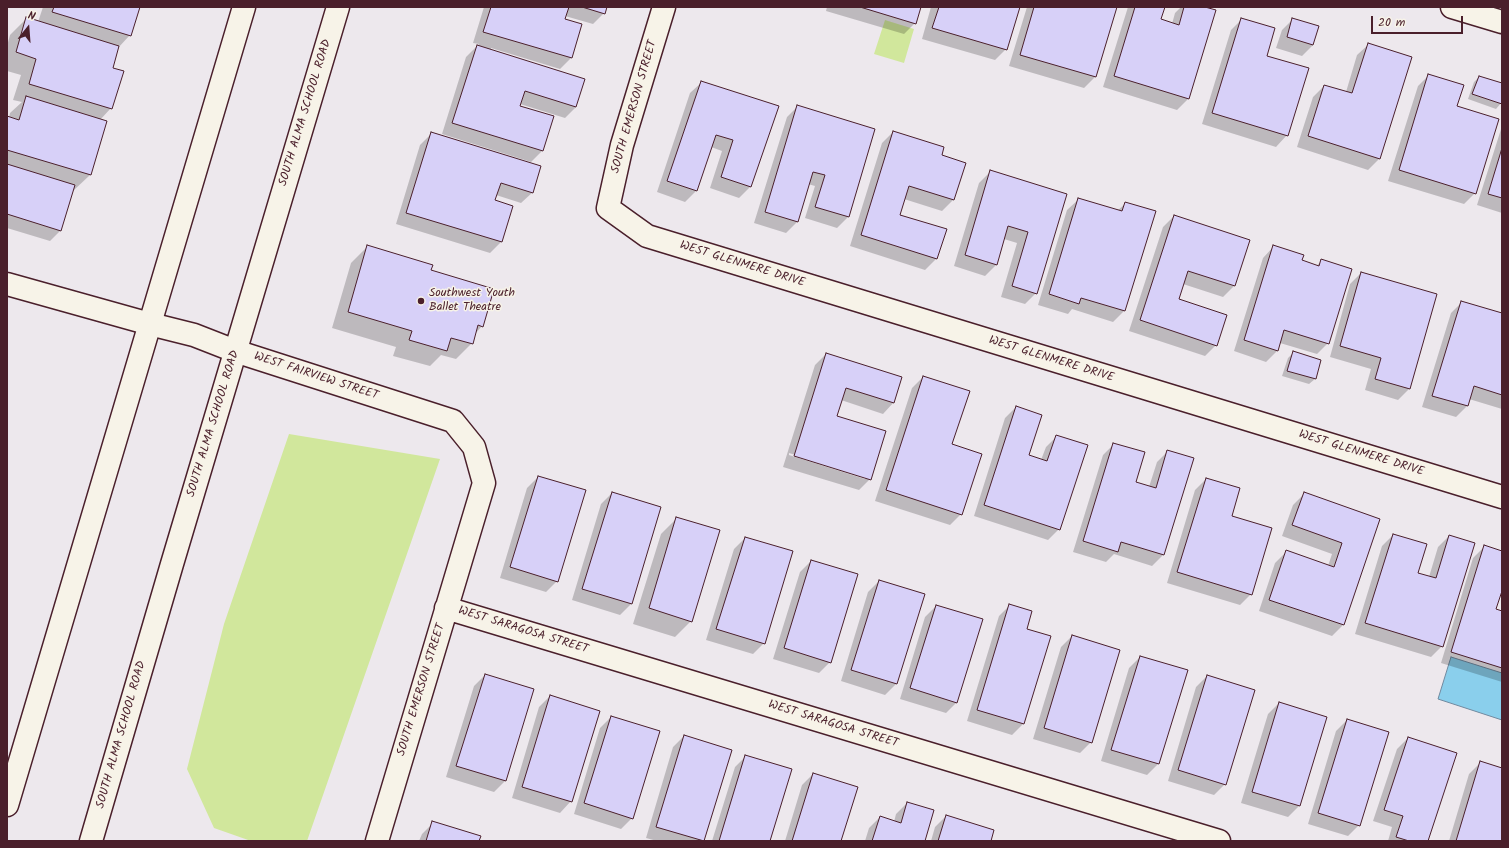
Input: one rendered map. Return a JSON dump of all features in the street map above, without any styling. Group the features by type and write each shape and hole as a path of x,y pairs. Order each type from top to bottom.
{"street":[{"path":"7,805 244,7"},
{"name":"SOUTH ALMA SCHOOL ROAD","path":"91,841 338,7"},
{"name":"SOUTH EMERSON STREET","path":"608,208 622,145 664,7"},
{"path":"1452,7 1483,11 1502,22"},
{"name":"WEST GLENMERE DRIVE","path":"608,208 647,236 1502,497"},
{"name":"WEST FAIRVIEW STREET","path":"7,284 194,335 235,351 453,421 474,448"},
{"name":"SOUTH EMERSON STREET","path":"377,841 484,483 474,448"},
{"name":"WEST SARAGOSA STREET","path":"446,608 1220,841"}],"green space":[{"path":"885,20 914,29 904,63 874,54"},
{"path":"289,434 440,459 307,841 251,841 214,828 187,769 224,624"}],"water":[{"path":"1451,657 1502,673 1502,720 1438,699"}],"building":[{"path":"54,7 140,7 131,36 52,12"},
{"path":"491,7 569,7 565,19 582,24 572,58 483,32"},
{"path":"582,7 607,7 605,14"},
{"path":"860,7 921,7 916,24"},
{"path":"939,7 1020,7 1007,50 932,28"},
{"path":"1034,7 1117,7 1096,77 1020,55"},
{"path":"1135,7 1165,7 1161,19 1179,25 1184,7 1205,7 1216,10 1189,99 1114,76"},
{"path":"26,17 119,46 113,68 124,71 112,109 29,84 36,59 16,52"},
{"path":"1241,18 1275,28 1267,56 1309,68 1288,136 1212,113"},
{"path":"1292,18 1319,26 1313,45 1287,37"},
{"path":"1368,43 1412,57 1380,159 1308,136 1324,85 1352,93"},
{"path":"477,45 585,79 576,107 525,91 520,106 554,116 543,151 452,123"},
{"path":"1428,74 1464,85 1457,106 1499,119 1476,194 1399,170"},
{"path":"1479,76 1502,83 1502,104 1472,94"},
{"path":"701,81 779,106 751,187 721,177 733,140 716,135 697,191 667,181"},
{"path":"26,96 107,121 91,175 7,150 7,116 19,120"},
{"path":"797,105 875,129 849,217 815,207 825,175 813,172 798,222 765,212"},
{"path":"893,131 944,147 942,155 966,163 954,200 909,186 900,215 947,229 937,259 861,235"},
{"path":"431,132 541,166 533,193 501,183 495,200 513,206 502,242 406,213"},
{"path":"1502,148 1502,198 1488,194"},
{"path":"7,164 75,185 61,231 7,214"},
{"path":"990,170 1067,194 1037,294 1012,286 1028,232 1008,226 997,265 965,255"},
{"path":"1078,198 1122,211 1125,202 1156,211 1125,311 1081,298 1079,304 1049,294"},
{"path":"1174,215 1250,240 1235,286 1188,271 1179,299 1227,315 1217,346 1140,320"},
{"name":"Southwest Youth Ballet Theatre","path":"367,245 433,265 431,270 494,289 483,327 478,325 473,344 451,338 447,351 409,340 412,331 348,312"},
{"path":"1273,245 1304,255 1302,260 1319,266 1321,259 1352,269 1329,344 1284,330 1278,351 1244,340"},
{"path":"1361,272 1437,294 1410,389 1375,379 1381,358 1340,346"},
{"path":"1461,301 1502,313 1502,395 1474,386 1468,406 1432,396"},
{"path":"1293,351 1321,360 1316,379 1287,371"},
{"path":"826,353 902,377 894,403 846,388 837,416 886,431 871,480 794,456"},
{"path":"923,376 970,391 952,444 982,454 962,515 886,490"},
{"path":"1016,406 1042,415 1029,455 1047,461 1056,435 1088,445 1060,530 984,505"},
{"path":"1113,443 1145,452 1136,482 1156,488 1167,450 1194,458 1164,555 1121,542 1118,552 1083,541"},
{"path":"538,476 586,490 558,582 510,567"},
{"path":"1206,478 1240,488 1232,516 1272,528 1252,595 1177,572"},
{"path":"612,492 661,507 632,604 582,589"},
{"path":"1304,492 1380,519 1344,625 1269,600 1286,550 1334,567 1342,543 1292,525"},
{"path":"676,517 720,530 692,622 649,608"},
{"path":"1393,534 1427,544 1418,573 1436,578 1449,535 1475,543 1443,647 1365,623"},
{"path":"745,537 793,551 765,644 716,629"},
{"path":"1484,545 1502,551 1502,591 1496,609 1502,611 1502,668 1451,652"},
{"path":"811,560 858,574 831,663 784,648"},
{"path":"879,580 925,594 897,684 851,670"},
{"path":"1009,604 1032,611 1027,629 1051,636 1024,724 977,710"},
{"path":"936,605 983,619 957,703 910,688"},
{"path":"1072,635 1120,650 1092,743 1044,728"},
{"path":"1140,656 1188,670 1159,764 1111,750"},
{"path":"485,674 534,689 506,781 456,766"},
{"path":"1207,675 1255,690 1226,785 1178,770"},
{"path":"550,695 600,711 572,802 522,787"},
{"path":"1279,702 1327,717 1300,806 1252,792"},
{"path":"611,716 660,731 633,819 584,803"},
{"path":"1347,719 1389,732 1360,826 1318,813"},
{"path":"684,735 732,750 704,841 656,827"},
{"path":"1408,737 1457,753 1428,841 1409,841 1396,837 1403,816 1384,810"},
{"path":"745,755 792,769 770,841 719,841"},
{"path":"1480,761 1502,768 1502,841 1456,841"},
{"path":"813,773 858,787 841,841 792,841"},
{"path":"907,802 934,810 925,841 872,841 880,816 901,823"},
{"path":"946,815 994,830 991,841 938,841"},
{"path":"432,821 481,836 479,841 426,841"}],"place":[{"name":"Southwest Youth Ballet Theatre","path":"421,301"}]}
